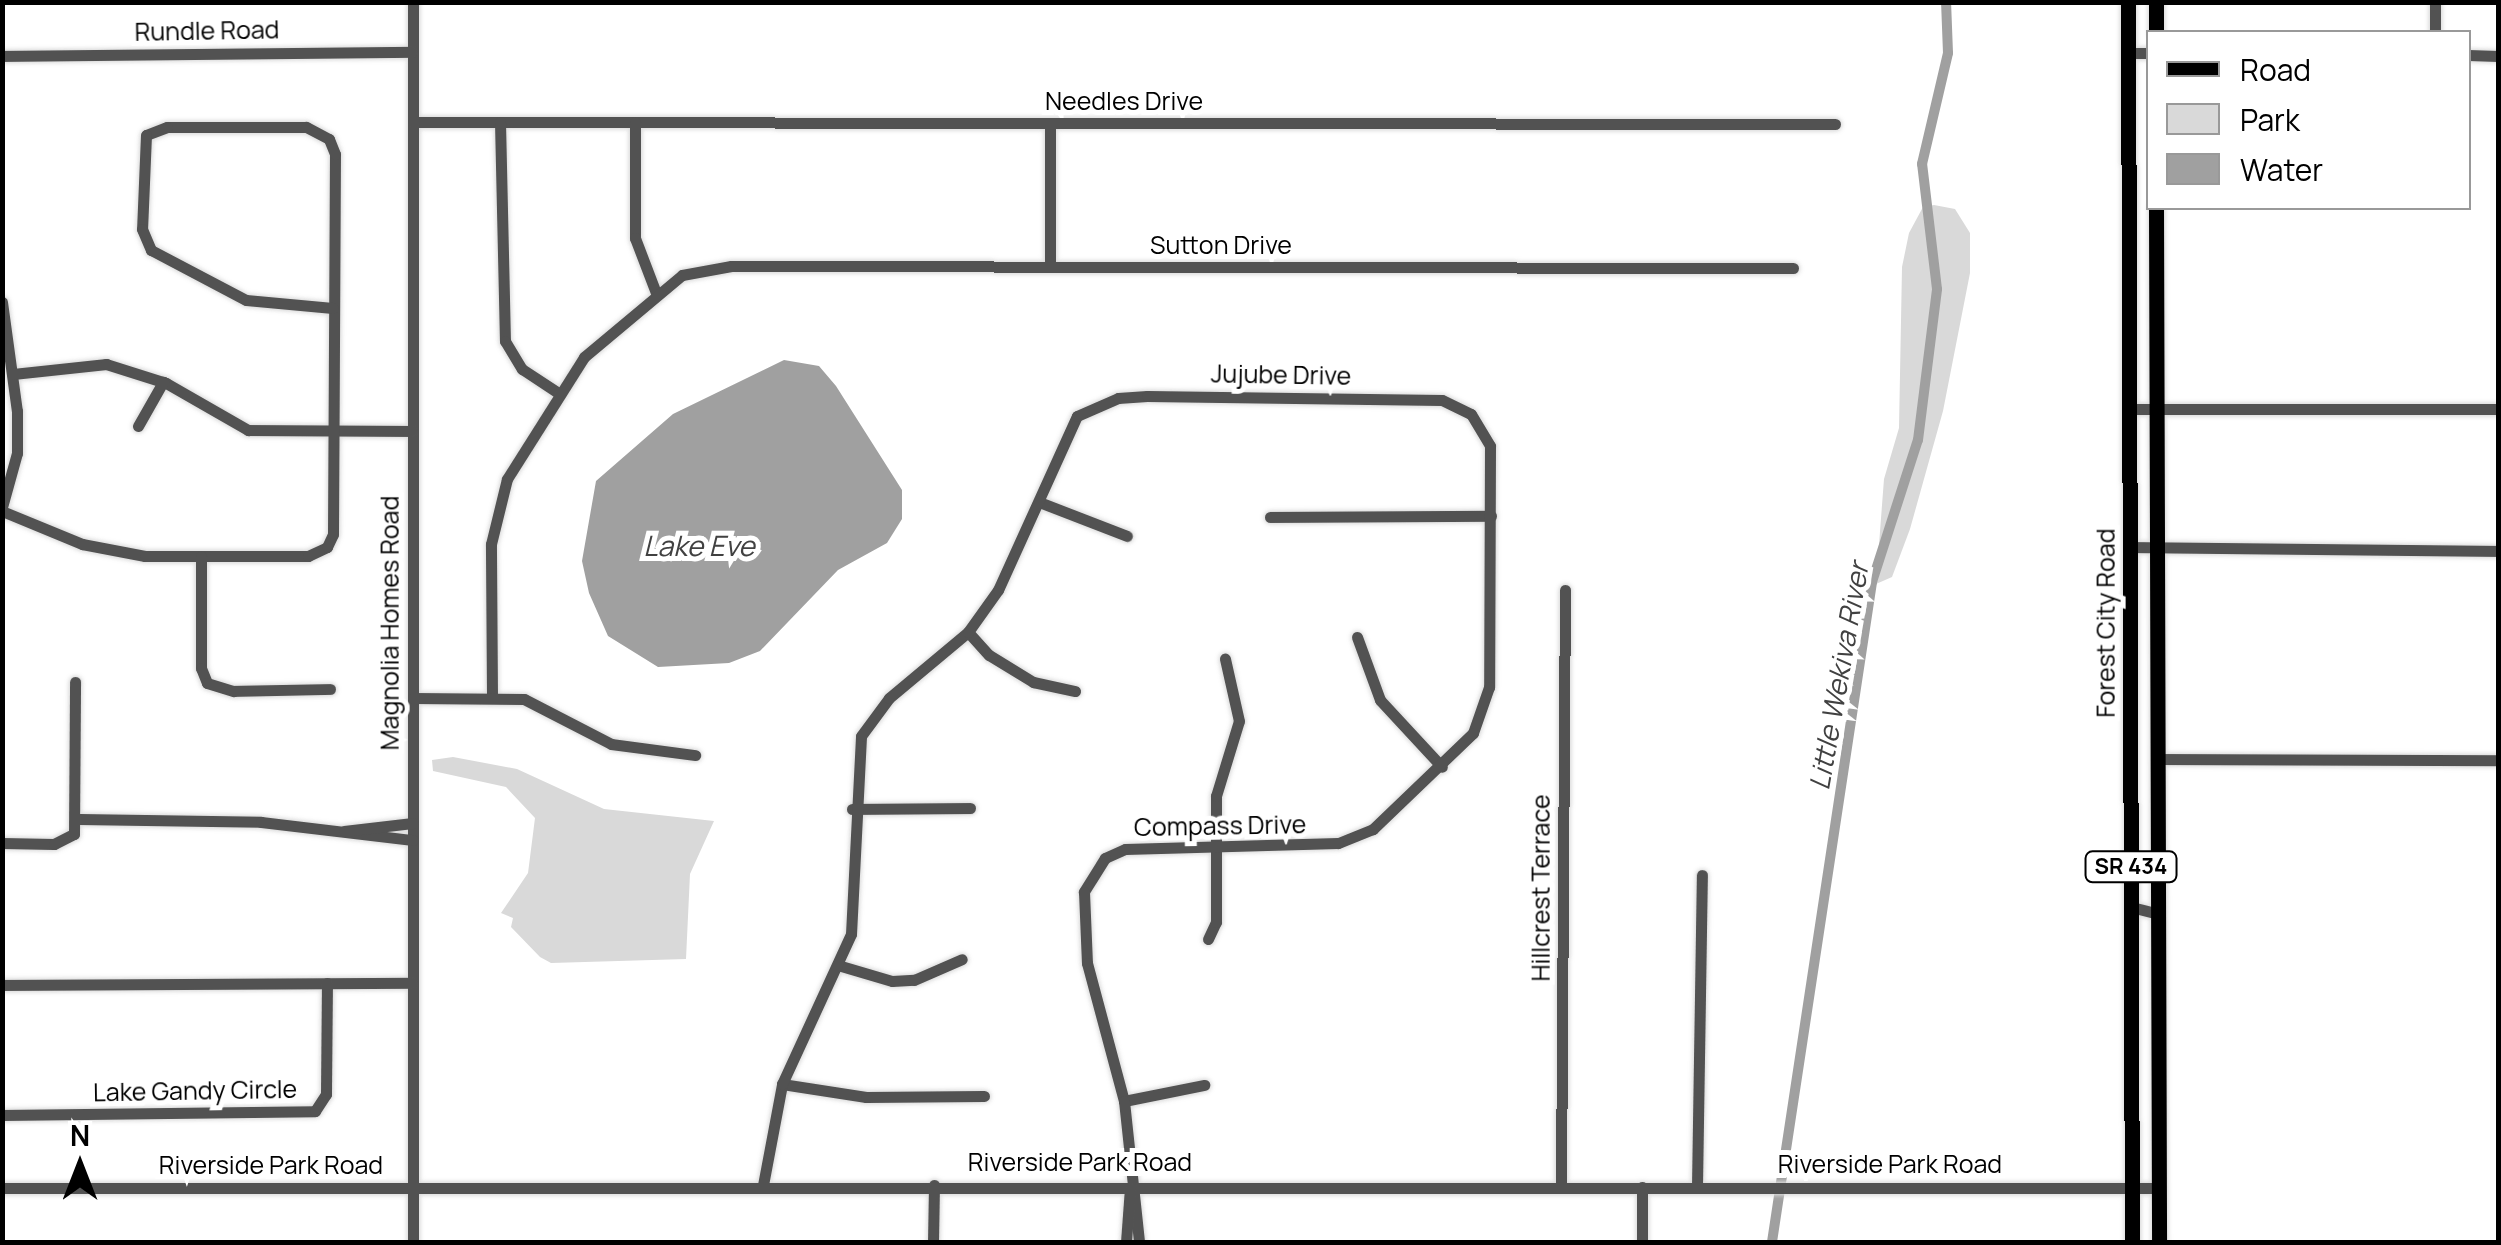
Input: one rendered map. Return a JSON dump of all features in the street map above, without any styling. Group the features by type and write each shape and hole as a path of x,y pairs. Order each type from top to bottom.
{"main road":[{"name":"Forest City Road","path":"2128,2 2132,1242"},
{"name":"Forest City Road","path":"2156,210 2159,1242"}],"street":[{"name":"Magnolia Homes Road","path":"413,2 413,1242"},
{"path":"2435,2 2435,30"},
{"name":"Rundle Road","path":"2,56 412,52"},
{"path":"2128,53 2146,53"},
{"path":"2471,56 2498,56"},
{"name":"Needles Drive","path":"412,122 1835,124"},
{"path":"500,122 505,341 522,369 557,392"},
{"path":"635,122 635,238 656,293"},
{"path":"1050,122 1050,267"},
{"path":"2,302 13,374 18,454 2,509 113,553 201,556 308,556 327,547 333,534 335,154 320,129 306,127 167,127 146,135 141,148 142,229 151,250 246,300 334,308"},
{"name":"Sutton Drive","path":"492,696 495,513 557,392 603,336 682,276 731,266 1793,268"},
{"path":"13,374 106,364 163,382 248,430 412,431"},
{"path":"138,426 163,382"},
{"name":"Jujube Drive","path":"1042,503 1078,416 1118,398 1442,400 1483,426 1490,446 1491,516"},
{"path":"2130,410 2498,409"},
{"path":"763,1185 782,1084 841,966 854,896 854,763 873,716 968,632 998,590 1042,503 1127,536"},
{"path":"1270,518 1491,516"},
{"name":"Compass Drive","path":"1131,1184 1124,1102 1087,963 1084,892 1105,858 1125,849 1338,843 1373,828 1442,767 1485,710 1491,516"},
{"path":"2131,547 2159,551 2498,551"},
{"path":"201,556 201,668 207,682 234,691 330,688"},
{"name":"Hillcrest Terrace","path":"1562,1186 1564,590"},
{"path":"968,632 1020,675 1051,691 1074,691"},
{"path":"1357,637 1380,700 1442,767"},
{"path":"1208,939 1216,922 1216,796 1239,722 1225,659"},
{"path":"2,842 66,842 79,819 75,682"},
{"path":"413,698 492,696 545,707 612,744 695,755"},
{"path":"2159,758 2498,760"},
{"path":"852,809 970,808"},
{"path":"79,819 262,822 381,840 413,840"},
{"path":"336,833 381,823 413,822"},
{"path":"381,823 381,840"},
{"path":"1697,1186 1702,876"},
{"path":"2131,907 2158,914"},
{"path":"841,966 892,981 914,980 962,960"},
{"name":"Lake Gandy Circle","path":"2,1115 315,1111 326,1094 327,983"},
{"path":"2,985 412,983"},
{"path":"782,1084 866,1097 984,1096"},
{"path":"1124,1102 1204,1085"},
{"path":"1126,1242 1131,1184"},
{"path":"1131,1184 1140,1242"},
{"name":"Riverside Park Road","path":"2,1188 1131,1184 2158,1188"},
{"path":"933,1242 934,1185"},
{"path":"1642,1186 1642,1242"}],"green space":[{"path":"1923,207 1955,209 1970,233 1970,273 1943,411 1910,529 1892,577 1876,584 1884,479 1899,428 1902,267 1909,233"},
{"path":"453,757 517,769 604,809 714,821 690,874 686,959 551,963 540,957 511,927 513,918 501,913 528,873 535,818 506,787 433,771 432,760"}],"water":[{"name":"Lake Eve","path":"784,360 819,366 836,386 902,490 902,519 887,543 838,570 760,651 729,663 658,667 608,636 589,593 582,561 596,481 673,414"}],"waterway":[{"name":"Little Wekiva River","path":"1772,1242 1872,582 1918,440 1937,289 1922,164 1948,53 1946,2"}]}
